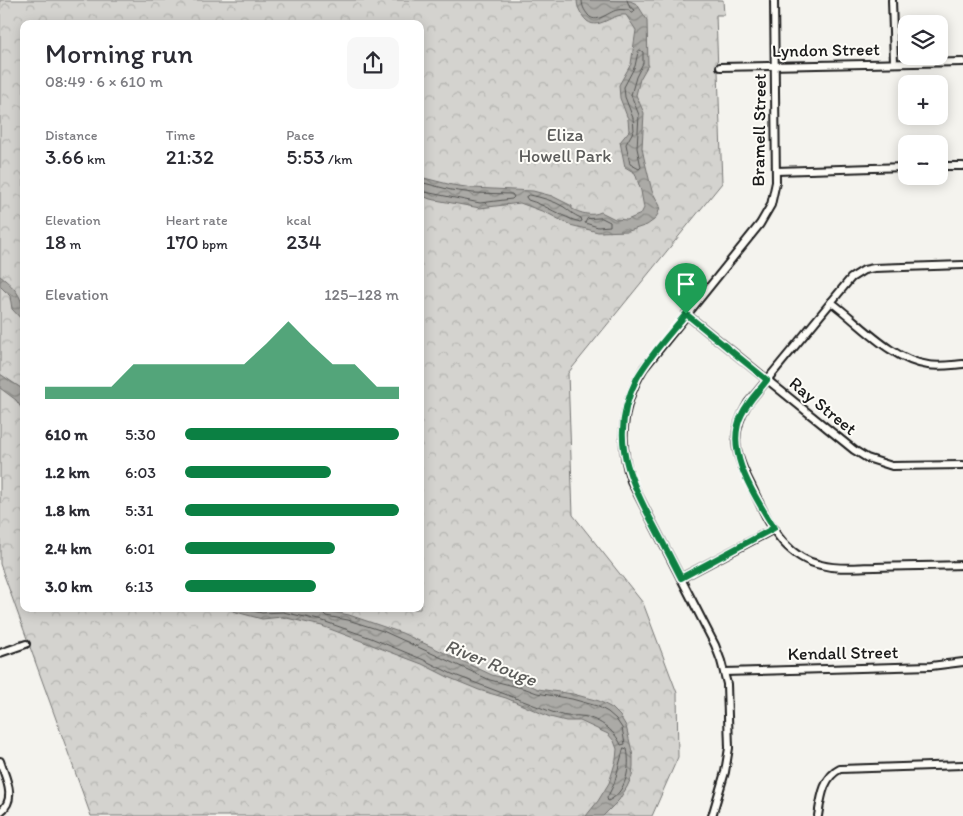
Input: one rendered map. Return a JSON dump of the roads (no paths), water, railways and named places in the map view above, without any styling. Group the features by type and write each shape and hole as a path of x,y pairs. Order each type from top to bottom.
{"street":[{"name":"Bramell Street","path":"712,816 725,772 729,748 727,692 724,672 715,644 631,481 625,459 623,433 627,405 638,378 650,358 766,214 774,194 776,170 774,0"},
{"path":"892,0 894,63"},
{"name":"Lyndon Street","path":"720,67 963,62"},
{"path":"948,166 963,166"},
{"path":"776,170 898,167"},
{"path":"963,265 868,269 851,278 748,403 736,431 736,445 740,465 783,543 797,555 812,562 831,567 963,565"},
{"path":"831,302 892,351 905,358 928,365 963,364"},
{"name":"Ray Street","path":"686,314 854,450 867,458 892,466 963,465"},
{"path":"681,578 774,528"},
{"path":"0,653 26,644"},
{"name":"Kendall Street","path":"724,672 931,666 963,662"},
{"path":"0,761 10,792 7,805 0,812"},
{"path":"818,816 826,782 840,768 963,764"}],"water":[{"path":"577,0 630,1 637,4 647,20 648,65 640,79 636,95 644,113 642,148 644,158 652,191 660,206 654,220 647,225 629,231 598,232 570,225 547,213 520,203 480,208 424,197 424,178 473,188 533,191 552,196 572,206 572,209 579,212 590,214 601,212 615,219 627,220 641,214 644,208 641,191 635,173 625,167 620,142 629,131 628,119 620,98 619,85 631,64 636,30 626,15 620,15 597,24 592,24 587,21 578,8"},
{"path":"0,276 16,291 20,298 20,318 12,309 10,296 0,286"},
{"path":"0,374 20,387 20,406 16,400 0,388"},
{"path":"236,612 334,612 349,615 402,633 492,675 528,684 538,689 573,694 599,701 612,708 626,726 633,756 632,776 619,800 603,816 586,816 609,783 616,760 617,749 614,741 608,734 580,721 566,721 550,717 506,698 479,690 450,678 422,664 322,626 282,617 262,619"}],"park label":[{"name":"Eliza Howell Park","path":"565,145"}],"water label":[{"name":"River Rouge","path":"491,662"}]}
